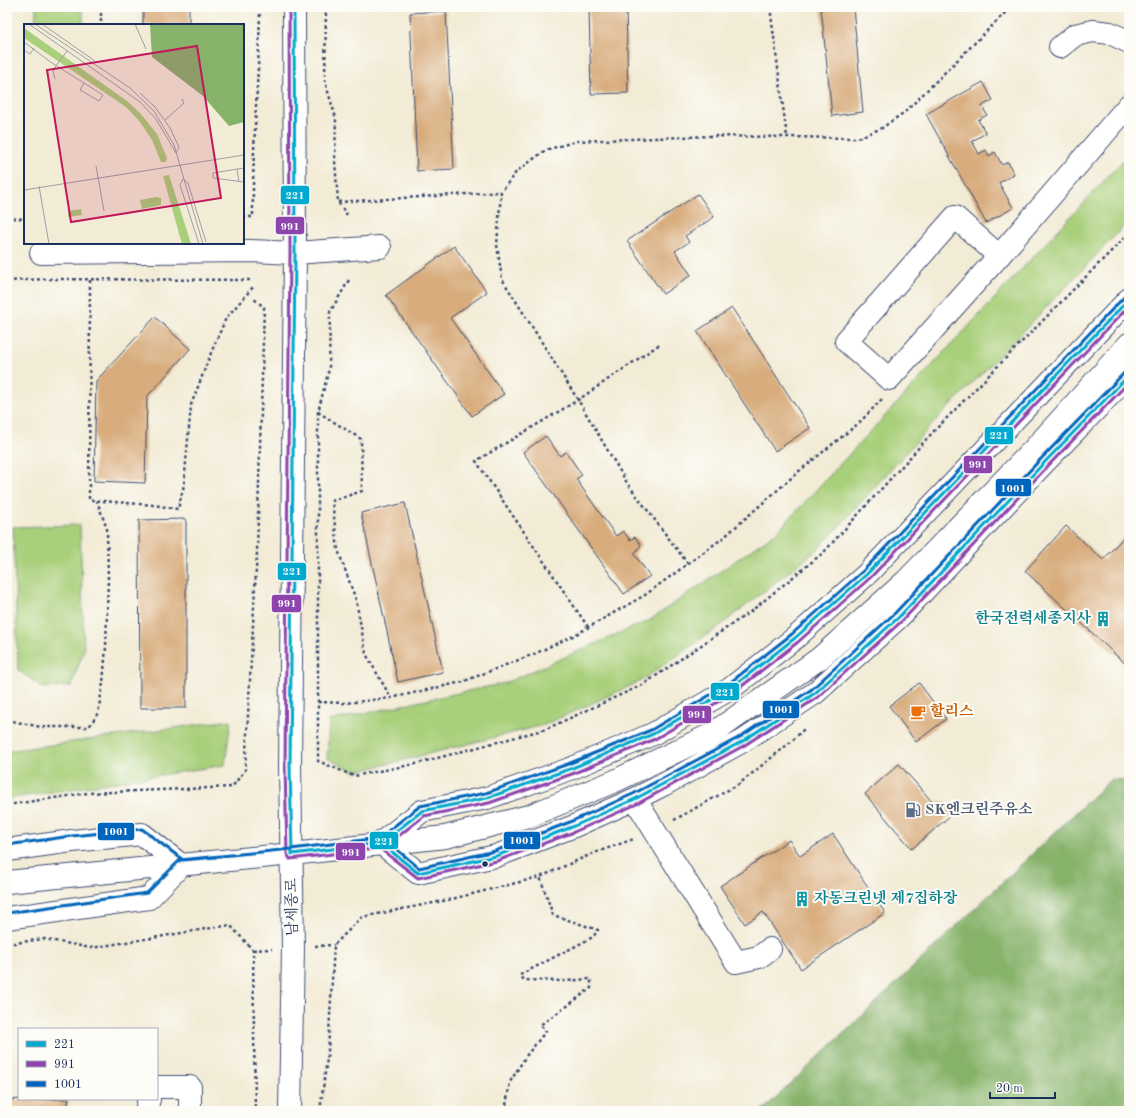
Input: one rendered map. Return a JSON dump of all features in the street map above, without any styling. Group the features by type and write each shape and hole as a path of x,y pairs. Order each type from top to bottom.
{"street":[{"name":"남세종로","path":"290,1111 293,948 290,766 295,253 294,7"},
{"path":"1060,47 1075,35 1093,31 1110,34 1129,42"},
{"path":"1000,256 955,217 846,341 889,379 1000,256 1129,105"},
{"path":"41,253 244,251 295,253 380,248"},
{"path":"381,843 422,811 487,798 570,769 653,734 730,689 795,638 867,574 1129,299"},
{"path":"7,882 292,854 445,836 529,816 615,781 712,734 820,658 906,581 1035,448 1129,344"},
{"path":"381,843 418,873 496,856 572,827 663,786 743,741 815,693 899,617 1129,375"},
{"path":"635,799 736,962 759,957 770,949"},
{"path":"7,850 72,841 142,834 181,865"},
{"path":"7,918 149,898 181,865"},
{"path":"158,1087 190,1087 190,1111"},
{"path":"146,1111 149,1100"}],"path":[{"path":"101,7 101,24"},
{"path":"244,217 253,217 253,176 260,7"},
{"path":"326,7 325,82 336,118 338,202 347,215"},
{"path":"770,7 787,138"},
{"path":"688,564 627,483 578,400 502,279 497,245 501,192 517,171 546,150 577,141 710,136 858,138 882,128 906,111 1011,7"},
{"path":"338,202 501,192"},
{"path":"7,218 24,219"},
{"path":"349,280 330,312 328,369 318,412 318,761 354,776 415,764 546,729 644,684 750,612 824,552 933,432 1129,234"},
{"path":"7,281 44,279 253,280"},
{"path":"90,280 89,500 154,505 178,509 184,485 191,405 210,353 226,318 254,286"},
{"path":"7,805 88,793 232,787 245,770 257,552 264,307 254,299"},
{"path":"588,627 476,461 578,400 660,344"},
{"path":"318,702 345,703 391,698 462,682 534,654 588,627 645,595 723,538 798,472 859,423 885,396"},
{"path":"318,412 361,439 362,491 332,501 338,550 356,600 366,654 391,698"},
{"path":"7,720 41,727 89,727 98,713 105,662 108,579 107,529 97,501"},
{"path":"505,1111 510,1082 526,1056 546,1031 540,1025 591,988 592,979 564,981 524,980 520,975 593,937 598,930 553,915 540,877"},
{"path":"320,1111 328,1051 334,945 362,917"},
{"path":"7,944 44,939 91,948 230,925 253,950 255,1111"}],"green space":[{"path":"36,7 83,7 83,24 35,24"},
{"path":"1129,154 1129,221 941,415 818,549 716,629 639,682 544,725 356,772 327,758 329,721 505,683 650,620 777,532"},
{"path":"80,525 84,650 71,686 43,688 18,670 13,527"},
{"path":"231,720 225,765 7,799 7,751"},
{"path":"1111,779 1129,781 1129,1111 760,1111 766,1107"}],"building":[{"path":"143,7 189,7 189,24 143,24"},
{"path":"589,7 626,7 628,93 591,94"},
{"path":"821,7 853,7 863,112 832,116"},
{"path":"446,11 454,169 417,171 410,13"},
{"path":"983,82 993,100 982,106 987,115 978,120 986,133 972,141 979,154 986,150 989,156 995,152 1002,165 1008,162 1014,174 999,183 1013,208 986,223 926,114"},
{"path":"698,194 714,217 685,236 689,242 675,251 691,275 663,294 627,241"},
{"path":"454,246 487,292 450,318 504,394 472,416 386,295"},
{"path":"732,308 810,428 775,451 697,331"},
{"path":"155,317 190,349 147,397 145,483 94,481 96,381"},
{"path":"546,436 560,456 566,452 582,475 576,479 616,536 623,531 630,540 635,537 641,545 634,554 650,576 624,594 523,452"},
{"path":"405,503 443,672 398,682 361,513"},
{"path":"186,519 186,708 140,708 139,520"},
{"name":"한국전력세종지사","path":"1066,526 1103,560 1129,531 1129,667 1025,571"},
{"name":"할리스","path":"919,683 946,719 916,742 889,706"},
{"name":"SK엔크린주유소","path":"899,764 935,805 940,800 952,814 912,849 865,794"},
{"name":"자동크린넷 제7집하장","path":"833,834 885,913 801,969 763,912 745,924 720,886 789,840 800,856"},
{"path":"10,1100 69,1100 66,1111 7,1111"}],"transit line":[{"name":"991","path":"289,7 290,253 285,766 287,854 290,859 383,848 424,816 489,803 572,774 655,739 733,693 798,642 871,577 1129,306"},
{"name":"221","path":"294,7 295,253 290,766 292,854 381,843 422,811 487,798 570,769 653,734 730,689 795,638 867,574 1129,299"},
{"name":"1001","path":"7,913 147,893 180,860 291,849 379,838 420,806 486,793 568,764 651,730 727,685 792,634 864,570 1125,296"},
{"name":"1001","path":"346,843 383,838 419,868 495,851 570,822 633,794 740,737 812,689 895,613 1125,372"},
{"name":"221","path":"381,843 418,873 496,856 572,827 635,799 743,741 815,693 899,617 1129,375"},
{"name":"991","path":"378,847 418,878 497,861 574,832 637,804 745,745 818,697 903,620 1129,382"},
{"name":"1001","path":"7,845 72,836 142,829 183,860 216,857"}],"place":[{"name":"한국전력세종지사","path":"1103,619"},
{"name":"할리스","path":"918,712"},
{"name":"SK엔크린주유소","path":"913,810"},
{"name":"자동크린넷 제7집하장","path":"802,899"}]}
